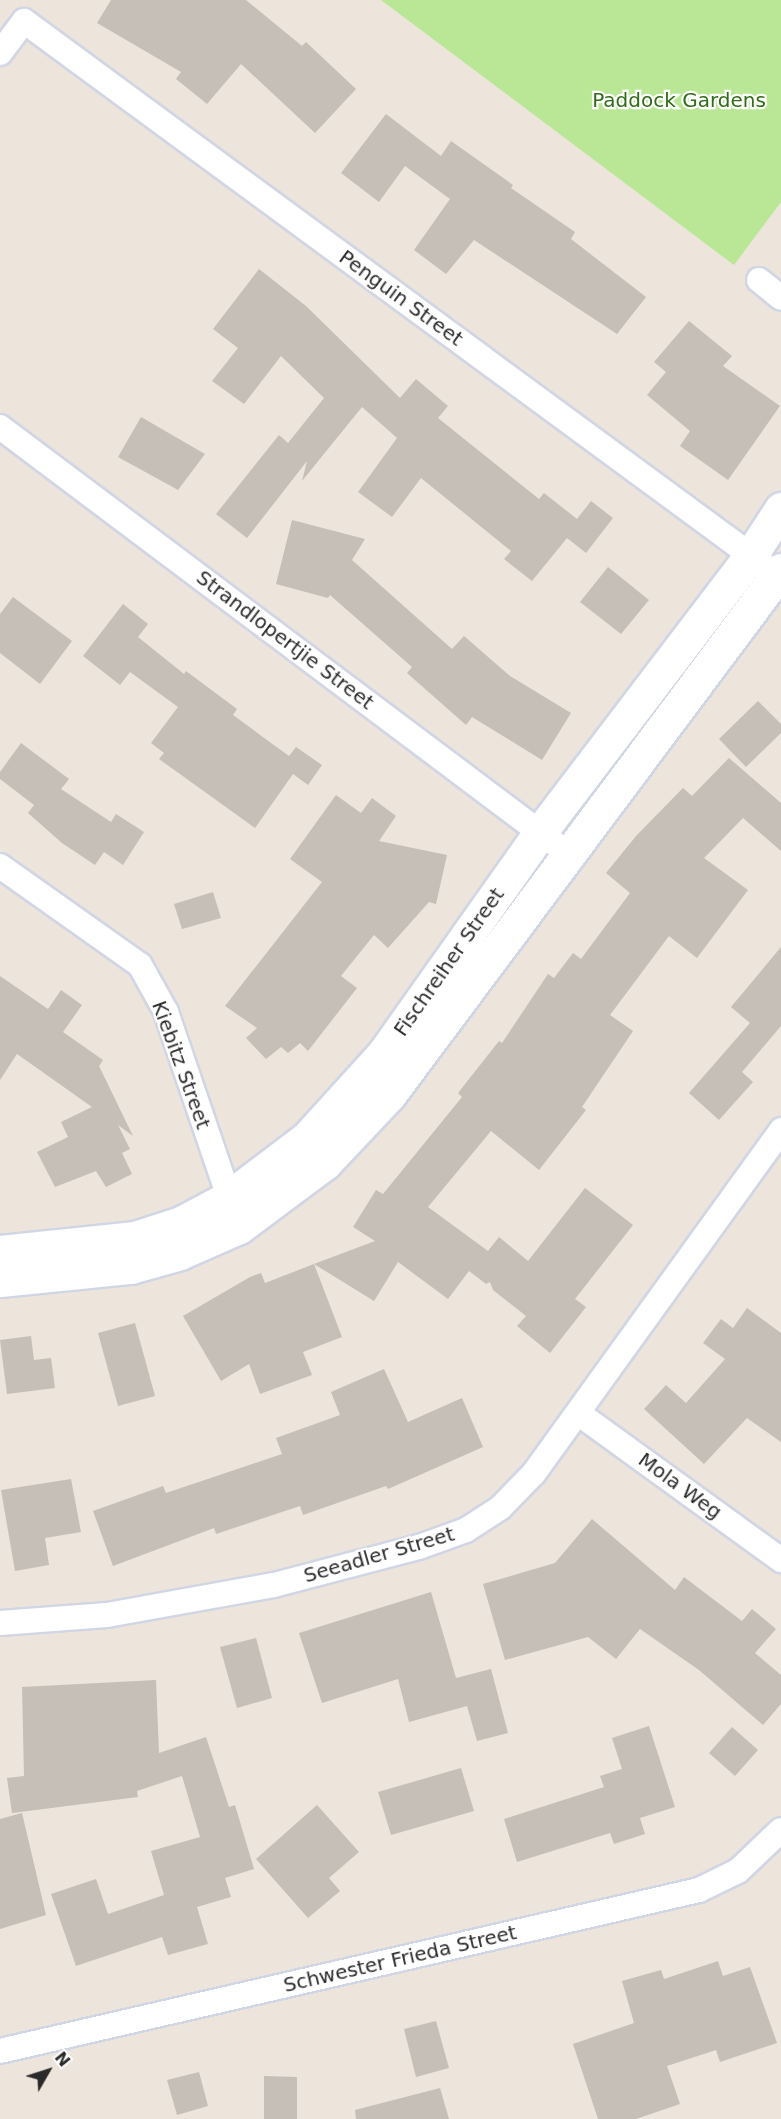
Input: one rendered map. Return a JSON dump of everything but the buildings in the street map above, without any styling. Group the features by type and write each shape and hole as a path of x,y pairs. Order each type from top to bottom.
{"street":[{"name":"Penguin Street","path":"0,53 24,21 751,555 780,572"},
{"path":"759,280 781,298"},
{"name":"Strandlopertjie Street","path":"0,427 570,855"},
{"name":"Fischreiher Street","path":"0,1252 135,1238 181,1223 234,1213 307,1138 384,1053 541,831 751,555 781,508"},
{"name":"Fischreiher Street","path":"0,1280 131,1267 180,1253 234,1213 325,1163 389,1095 780,572"},
{"name":"Kiebitz Street","path":"0,866 140,965 166,1012 234,1213"},
{"name":"Seeadler Street","path":"0,1623 107,1615 274,1585 419,1547 466,1530 500,1508 534,1473 781,1130"},
{"name":"Mola Weg","path":"578,1413 781,1560"},
{"name":"Schwester Frieda Street","path":"0,2051 699,1890 738,1871 781,1830"}],"green space":[{"name":"Paddock Gardens","path":"381,0 781,0 781,202 734,265"}]}
